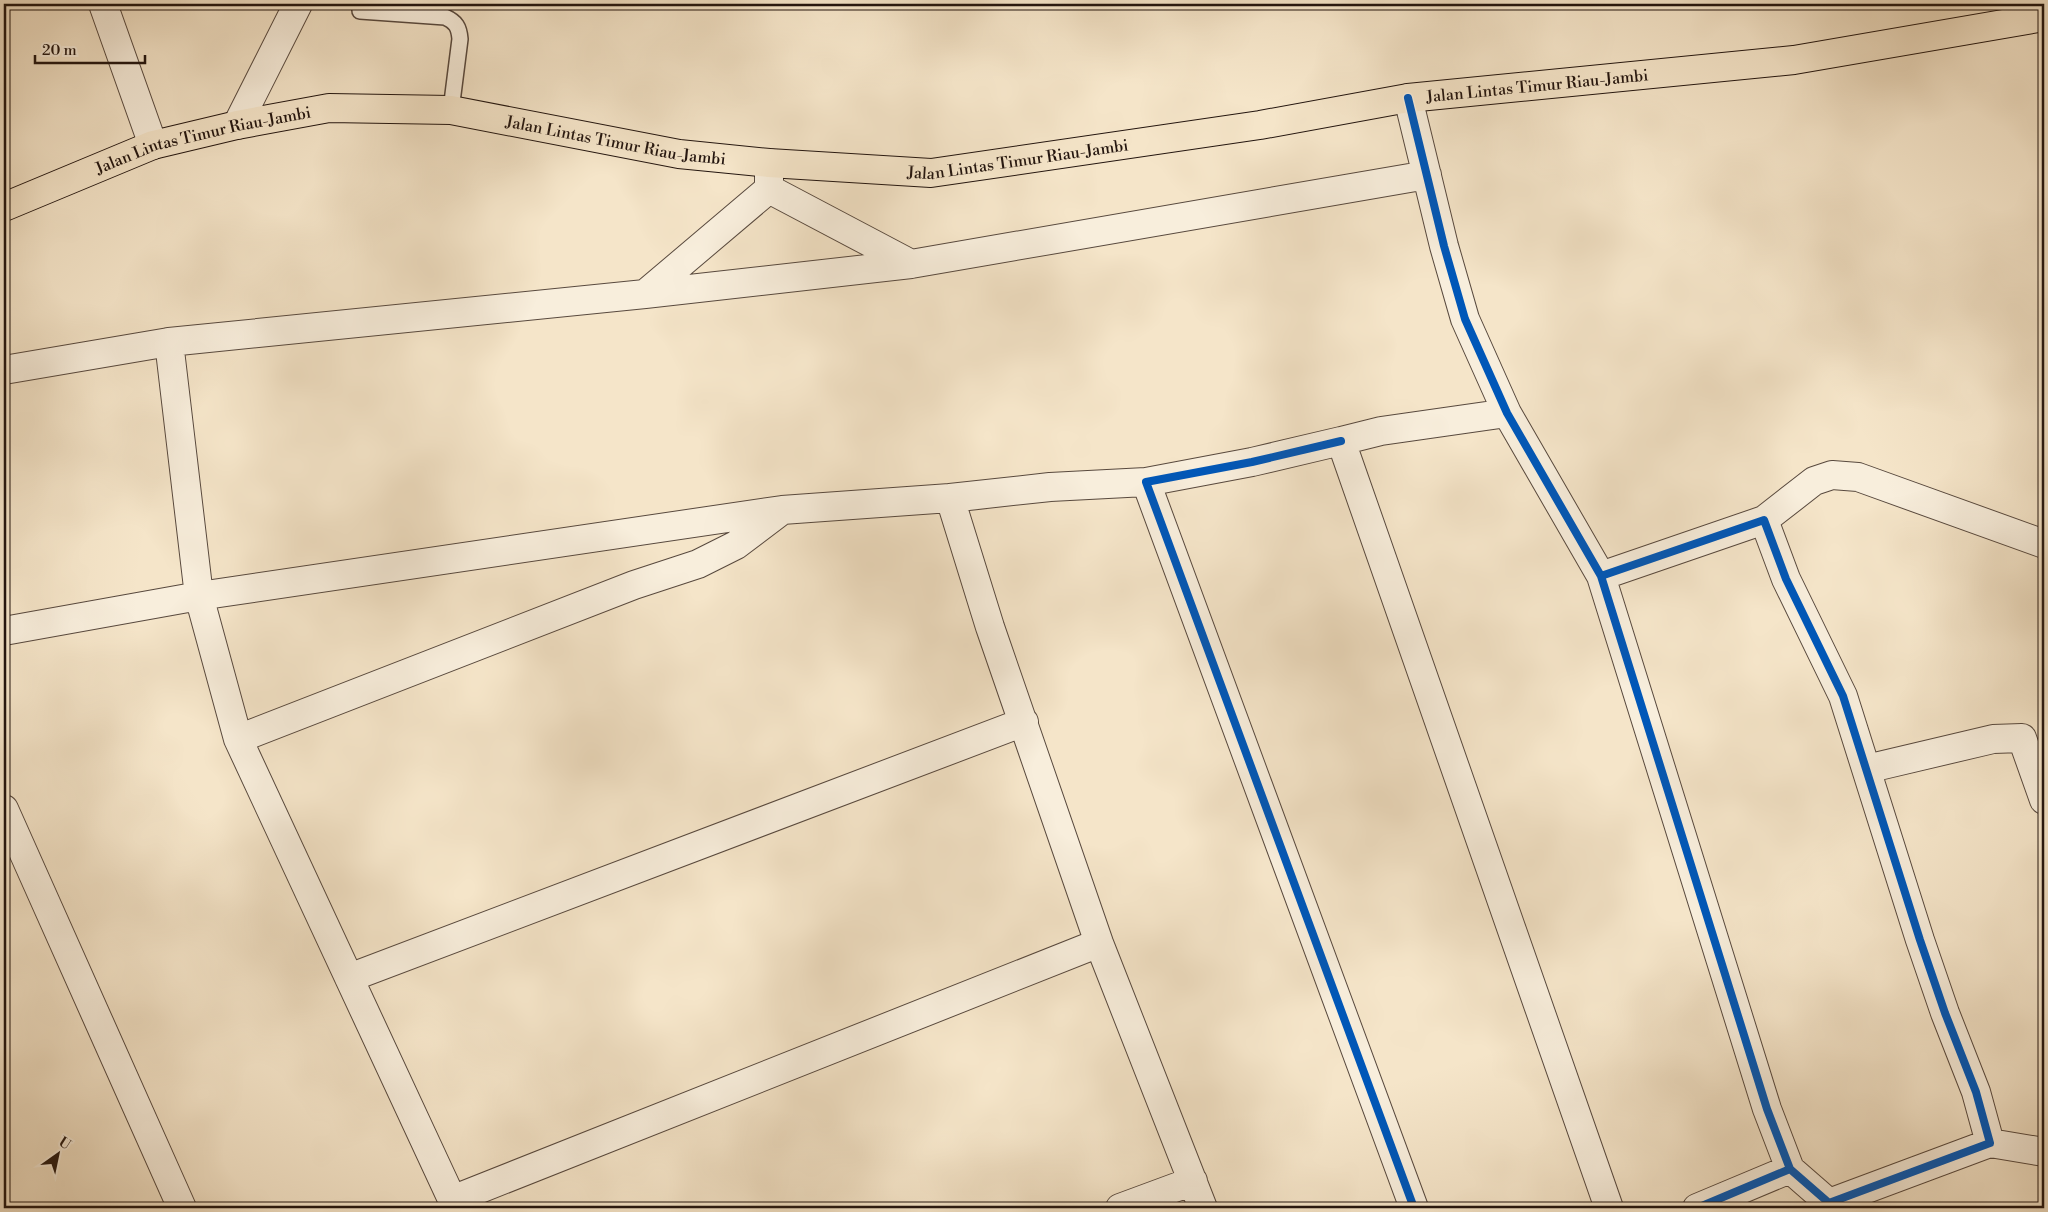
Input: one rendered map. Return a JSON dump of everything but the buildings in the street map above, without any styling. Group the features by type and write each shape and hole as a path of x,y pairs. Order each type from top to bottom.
{"highway":[{"name":"Jalan Lintas Timur Riau-Jambi","path":"4,207 153,145 237,125 329,108 451,110 680,154 769,176 930,173 1260,125 1408,98 1794,60 2044,17"}],"street":[{"path":"104,4 153,145"},
{"path":"237,125 298,4"},
{"path":"1408,98 1465,319 1507,413 1601,576 1767,1109 1790,1169 1829,1206 1990,1143 2044,1152"},
{"path":"4,370 169,342 645,294 910,264 1427,175"},
{"path":"645,294 769,176 910,264"},
{"path":"169,342 199,596 238,739 454,1204 1099,944"},
{"path":"4,630 199,596 782,510 950,498 1050,487 1146,482 1252,462 1382,432 1507,413"},
{"path":"1341,441 1609,1208"},
{"path":"1601,576 1764,520 1814,480 1832,476 1858,477 2044,544"},
{"path":"1146,482 1414,1208"},
{"path":"950,498 990,627 1099,944 1203,1208"},
{"path":"238,739 634,585 698,564 736,545 782,510"},
{"path":"1764,520 1786,579 1843,696 1920,940 1976,1092 1990,1143"},
{"path":"349,978 1024,722"},
{"path":"1866,769 1993,739 2033,742 2044,800"},
{"path":"4,809 182,1208"},
{"path":"1697,1208 1790,1169"},
{"path":"1120,1208 1193,1180"}],"lane":[{"path":"360,11 445,17 456,24 459,29 460,39 451,110"}],"cycle path":[{"path":"1408,98 1444,246 1465,319 1507,413 1601,576 1767,1109 1790,1169 1697,1208"},
{"path":"1341,441 1252,462 1146,482 1414,1208"},
{"path":"1601,576 1764,520 1786,579 1843,696 1920,940 1945,1013 1976,1092 1990,1143 1829,1203 1790,1169"}]}
